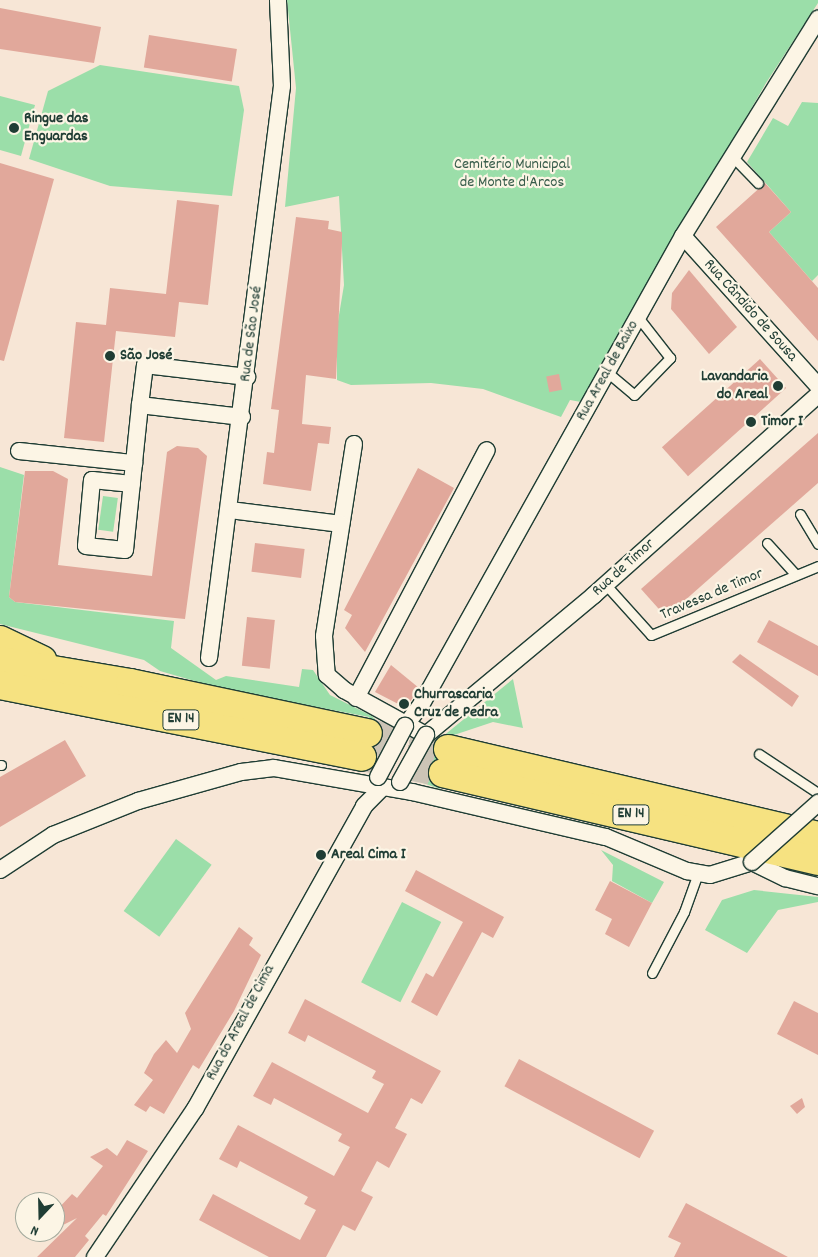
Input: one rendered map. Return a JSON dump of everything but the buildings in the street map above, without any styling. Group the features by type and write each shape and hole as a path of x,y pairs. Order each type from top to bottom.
{"highway":[{"path":"0,640 70,674"},
{"name":"EN 14","path":"0,661 70,674 373,764"},
{"name":"EN 14","path":"0,685 373,764"},
{"name":"EN 14","path":"818,836 446,761 818,861"}],"street":[{"name":"Rua de São José","path":"208,658 230,510 282,86 275,3"},
{"name":"Rua Areal de Baixo","path":"373,764 421,705 683,236 731,154 818,19"},
{"name":"Rua Cândido de Sousa","path":"683,236 818,386"},
{"path":"132,484 92,480 86,546 125,550 145,365 247,377"},
{"name":"Rua de Timor","path":"426,735 606,585 818,395"},
{"path":"140,405 242,417"},
{"path":"354,444 323,658 334,684 405,726 426,735 400,782 373,764"},
{"path":"356,698 487,450"},
{"path":"20,452 134,464"},
{"path":"230,510 341,524"},
{"path":"0,870 53,835 89,820 241,772 274,768 373,764 606,837 698,873 731,872 752,862 818,803"},
{"name":"Rua do Areal de Cima","path":"95,1257 194,1109 364,806 373,764"},
{"path":"752,862 785,878 818,886"}],"lane":[{"path":"731,154 758,183"},
{"path":"607,372 634,395 670,358 638,317"},
{"path":"800,514 815,532 818,544"},
{"path":"767,543 796,575"},
{"name":"Travessa de Timor","path":"606,585 650,635 818,566"},
{"path":"759,754 818,793"},
{"path":"652,973 684,912 698,873"}],"green space":[{"name":"Cemitério Municipal de Monte d'Arcos","path":"287,0 818,0 818,3 766,83 581,402 570,400 561,417 483,389 431,383 351,385 337,380 337,327 344,285 339,196 285,207 296,88"},
{"path":"100,65 239,86 244,110 232,196 110,186 29,159 48,91"},
{"name":"Ringue das Enguardas","path":"0,96 35,105 21,156 0,150"},
{"path":"802,102 818,103 818,275 812,281 769,232 791,212 747,162 773,118 788,126"},
{"path":"0,467 24,475 9,597 15,602 174,621 171,648 216,680 226,676 299,687 302,669 313,670 330,695 372,716 381,725 380,747 371,767 358,772 369,717 222,689 160,671 144,660 0,624"},
{"path":"103,496 118,498 113,532 98,530"},
{"path":"513,679 523,728 493,722 451,736 440,789 423,783 419,768 431,746"},
{"path":"176,839 212,865 159,937 124,911"},
{"path":"601,850 664,882 652,903 612,881 613,865"},
{"path":"754,890 818,897 818,902 778,910 747,953 705,930 722,900"},
{"path":"402,902 441,922 400,1002 361,982"}],"tunnel":[{"path":"368,733 448,749"},
{"path":"362,757 443,773"}],"place":[{"name":"Ringue das Enguardas","path":"14,128"},
{"name":"São José","path":"110,356"},
{"name":"Lavandaria do Areal","path":"778,386"},
{"name":"Timor I","path":"751,422"},
{"name":"Churrascaria Cruz de Pedra","path":"404,704"},
{"name":"Areal Cima I","path":"321,855"}]}
